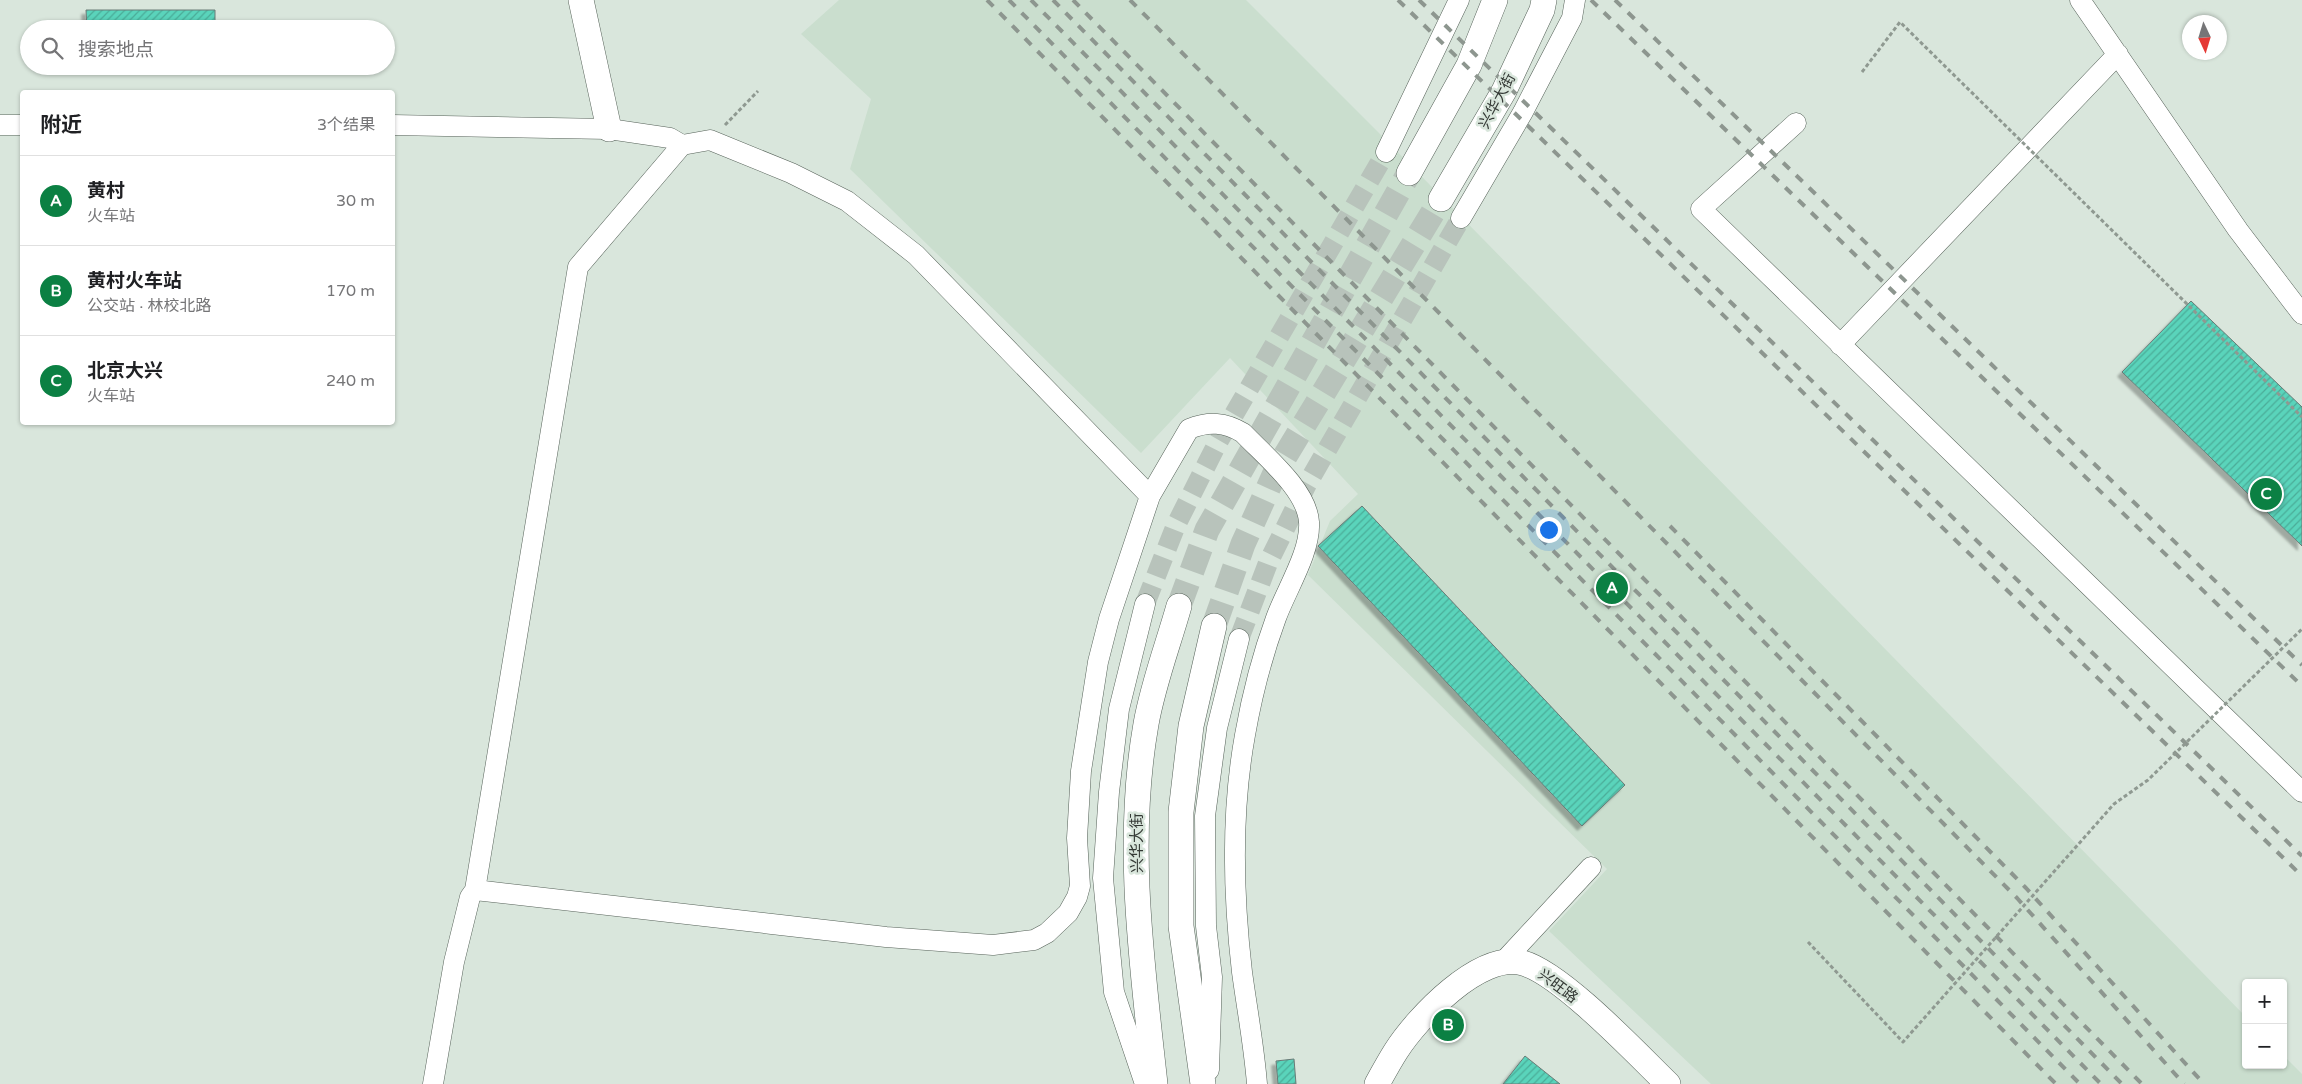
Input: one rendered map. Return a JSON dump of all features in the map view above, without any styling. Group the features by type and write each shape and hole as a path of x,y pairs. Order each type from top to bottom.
{"main road":[{"path":"581,0 608,129"},
{"path":"1409,173 1469,65 1496,0"},
{"name":"兴华大街","path":"1441,199 1504,91 1542,10 1544,0"},
{"name":"兴华大街","path":"1155,1084 1138,926 1136,814 1146,723 1179,606"},
{"path":"1202,1084 1181,926 1181,812 1191,726 1214,626"},
{"path":"1377,1084 1396,1050 1432,1008 1453,988 1476,972 1504,961"},
{"name":"兴旺路","path":"1504,961 1523,963 1544,972 1616,1034 1668,1084"}],"street":[{"path":"1386,152 1459,0"},
{"path":"1461,218 1527,104 1572,18 1575,0"},
{"path":"2080,0 2238,230 2302,314"},
{"path":"1840,345 2118,54"},
{"path":"1796,123 1701,209 2302,792"},
{"path":"0,125 20,125"},
{"path":"395,125 608,129 670,138 682,145"},
{"path":"433,1084 454,962 470,897 475,890 578,267 682,145 710,140 792,173 847,201 916,255 1150,496"},
{"path":"475,890 886,937 993,945 1034,940 1061,922 1077,897 1080,886 1077,838 1081,772 1098,662 1108,619 1150,496 1189,429 1201,424 1214,422 1234,427 1243,433 1305,502 1309,522 1308,539 1276,618 1255,684 1239,769 1236,886 1242,970 1254,1041 1257,1084"},
{"path":"1145,604 1119,709 1108,792 1103,878 1114,992 1146,1084"},
{"path":"1208,1084 1212,978 1206,926 1205,816 1217,728 1239,639"},
{"path":"1504,961 1590,867"}],"path":[{"path":"1862,72 1900,22 2302,417"},
{"path":"710,140 758,91"},
{"path":"1808,942 1903,1042 2114,804 2148,780 2302,629"}],"shaded area":[{"path":"839,0 1246,0 1379,133 2242,1013 2242,1069 2287,1069 2287,1059 2302,1074 2302,1084 1711,1084 1549,931 1607,869 1308,575 1330,521 1358,494 1230,358 1141,453 850,169 871,99 801,34"}],"building":[{"path":"86,10 215,10 215,20 87,20"},
{"path":"2191,301 2302,407 2302,546 2122,372"},
{"path":"1362,506 1625,785 1582,826 1318,546"},
{"path":"1525,1056 1560,1084 1503,1084"},
{"path":"1294,1059 1296,1084 1278,1084 1276,1061"}],"tunnel":[{"path":"1145,604 1176,525 1218,442 1386,152"},
{"path":"1179,606 1207,530 1409,173"},
{"path":"1214,626 1243,544 1276,471 1441,199"},
{"path":"1239,639 1268,563 1306,486 1461,218"}],"railway":[{"path":"987,0 2056,1084"},
{"path":"1009,0 2080,1084"},
{"path":"1031,0 2101,1084"},
{"path":"1053,0 2122,1084"},
{"path":"1073,0 2142,1084"},
{"path":"1130,0 2017,898 2184,1084"},
{"path":"1398,0 2302,876"},
{"path":"1419,0 2302,856"},
{"path":"1591,0 2302,686"},
{"path":"1615,0 2302,665"},
{"path":"1670,526 2026,888 2204,1084"}],"place":[{"name":"北京大兴","path":"2266,494"},
{"name":"黄村","path":"1612,588"},
{"name":"黄村火车站","path":"1448,1025"}]}
